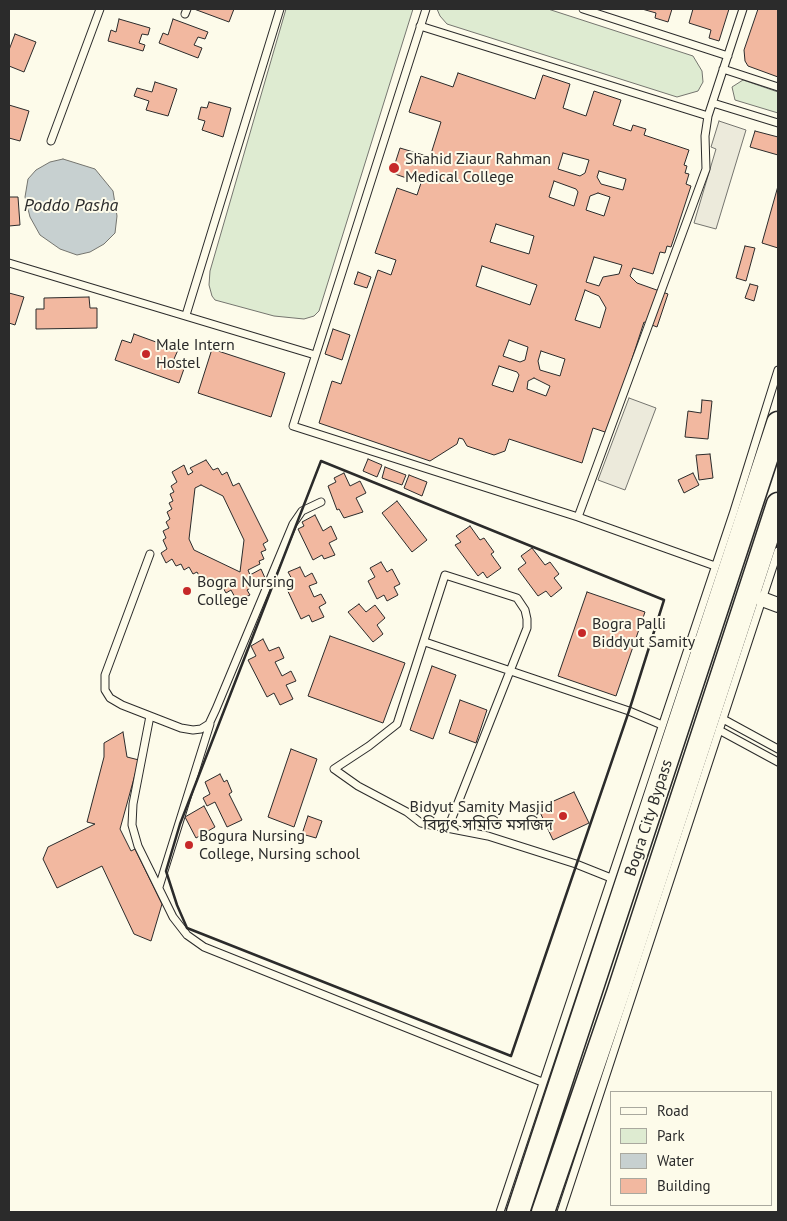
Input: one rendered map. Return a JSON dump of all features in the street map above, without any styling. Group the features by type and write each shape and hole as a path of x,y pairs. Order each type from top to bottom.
{"highway":[{"name":"Bogra City Bypass","path":"518,1212 778,423"},
{"name":"Bogra City Bypass","path":"543,1212 606,1027 778,504"}],"street":[{"path":"762,599 778,605"}],"lane":[{"path":"51,141 100,9"},
{"path":"186,315 280,9"},
{"path":"426,9 293,426 578,517 715,566"},
{"path":"583,9 728,56"},
{"path":"578,517 706,170 705,136 708,116 743,9"},
{"path":"420,26 708,116"},
{"path":"723,69 778,87"},
{"path":"712,103 778,123"},
{"path":"9,263 315,355"},
{"path":"500,1212 715,566 778,370"},
{"path":"159,887 212,719 293,524 302,511 321,502"},
{"path":"561,1212 778,551"},
{"path":"150,554 104,682 107,694 115,702 193,730 205,727 212,719"},
{"path":"448,828 527,628 525,610 521,602 512,597 445,575 425,642 397,724 369,746 334,769 358,786 407,812 421,823 488,836 576,864 611,878"},
{"path":"425,642 629,711 662,725"},
{"path":"150,716 132,818 136,842 179,927 203,947 542,1082"},
{"path":"723,719 778,749"},
{"path":"719,730 778,762"}],"green space":[{"path":"286,9 413,9 319,311 314,316 304,319 274,316 215,300 209,285 210,271"},
{"path":"437,9 548,9 693,56 702,71 703,82 698,91 677,97 447,24"},
{"path":"743,80 778,92 778,113 735,100 732,87"}],"shaded area":[{"path":"719,121 746,130 716,229 694,223 716,149 711,147"},
{"path":"629,398 656,408 625,490 598,480"}],"water":[{"name":"Poddo Pasha","path":"63,159 95,169 113,191 117,216 115,233 104,244 90,252 77,255 60,249 40,235 30,217 25,197 28,179 36,170 50,162"}],"building":[{"path":"194,9 234,9 229,22"},
{"path":"642,9 672,9 668,22 655,18 656,13"},
{"path":"693,9 729,9 719,41 709,38 711,30 689,23"},
{"path":"758,9 778,9 778,77 748,66 745,61 744,50"},
{"path":"119,19 150,28 148,35 142,34 139,43 145,45 143,51 108,41 111,30 116,32"},
{"path":"173,19 208,32 205,39 198,37 194,45 202,48 198,58 159,43 163,33 168,35"},
{"path":"15,34 36,42 24,72 9,66 9,50"},
{"path":"458,73 535,99 543,75 570,84 563,108 586,116 594,91 621,100 613,125 631,131 633,125 646,129 644,135 689,150 684,165 687,166 685,173 689,174 686,184 691,186 671,247 667,246 665,253 660,252 653,274 633,268 630,276 637,283 668,294 657,327 644,322 608,433 593,428 582,463 509,439 505,451 494,455 467,446 463,439 459,438 457,444 430,461 319,423 332,381 341,384 378,270 391,275 396,260 375,253 397,188 417,195 421,183 392,173 400,148 430,157 441,122 409,112 421,76 453,87","holes":["563,153 589,160 585,173 580,176 558,169","599,171 626,179 623,190 601,184 597,177","554,181 576,189 578,192 574,206 549,197","598,193 610,197 604,216 586,210 590,196","496,224 534,236 529,254 490,242","594,257 622,265 619,274 603,277 599,286 586,282","482,266 537,285 530,305 476,286","585,290 599,296 606,308 600,328 575,320","509,340 528,347 525,360 520,362 503,356","541,351 565,359 560,376 540,370 538,361","499,366 517,372 519,375 513,392 492,385","534,378 550,386 546,396 527,389 528,381"]},
{"path":"155,82 177,89 168,116 146,110 149,101 134,96 137,88 152,92"},
{"path":"209,102 231,108 223,137 202,130 205,121 198,119 201,107 207,108"},
{"path":"9,105 29,111 20,141 9,138"},
{"path":"755,131 778,137 778,155 750,147"},
{"path":"778,186 778,248 762,243"},
{"path":"9,197 18,197 20,225 9,226"},
{"path":"745,246 755,248 746,281 736,278"},
{"path":"358,272 371,277 367,288 354,284"},
{"path":"750,284 758,286 754,301 745,298"},
{"path":"9,293 24,297 15,325 9,323"},
{"path":"89,297 90,308 97,308 97,328 36,329 36,309 44,309 44,298"},
{"path":"333,329 350,335 342,360 325,354"},
{"name":"Male Intern Hostel","path":"134,334 178,350 174,359 186,363 179,383 115,360 122,340 131,343"},
{"path":"212,349 285,373 271,417 198,393"},
{"path":"702,400 712,401 708,439 685,437 688,411 701,413"},
{"path":"710,454 713,478 699,480 696,455"},
{"path":"368,459 382,465 377,477 363,471"},
{"path":"206,460 213,470 218,468 222,475 227,472 233,486 239,483 268,541 263,544 266,550 261,552 264,559 259,561 260,564 248,570 250,575 261,569 265,578 253,584 254,586 247,590 250,595 237,601 231,590 226,593 222,586 218,588 214,582 210,584 206,577 201,579 197,572 193,574 189,567 184,570 181,564 176,566 172,559 166,563 161,553 167,549 163,540 166,538 163,531 169,528 166,522 170,519 167,512 172,509 169,503 173,501 170,494 174,492 171,486 177,482 172,472 184,465 188,475 193,472 190,468","holes":["201,485 223,496 244,540 240,572 194,550 189,539 195,488"]},
{"path":"385,467 406,475 402,485 382,478"},
{"path":"344,473 350,486 360,481 366,493 356,498 363,512 344,518 339,509 337,510 328,486 336,482 334,478"},
{"path":"693,473 699,485 684,493 678,480"},
{"path":"409,475 427,482 422,496 404,488"},
{"path":"397,501 427,540 412,552 382,513"},
{"path":"315,515 323,531 331,526 337,539 329,543 335,555 324,559 322,555 313,560 298,529 304,526 302,522"},
{"path":"470,526 480,540 484,538 494,552 491,554 501,568 487,578 483,572 478,576 455,545 461,542 456,536"},
{"path":"532,548 545,565 550,562 559,574 554,578 562,588 551,597 546,591 538,596 518,569 526,563 521,556"},
{"path":"381,562 387,572 392,569 400,584 394,587 398,595 387,601 384,595 377,599 368,581 375,577 370,568"},
{"path":"300,567 305,577 312,573 317,583 309,586 314,597 321,594 326,603 319,607 324,617 312,622 309,615 301,619 285,585 293,581 288,572"},
{"path":"587,592 645,612 616,696 558,676"},
{"path":"359,604 366,612 375,605 385,618 377,625 383,634 373,642 348,612"},
{"path":"330,636 405,663 383,723 308,696"},
{"path":"263,639 269,651 279,647 284,658 275,662 282,676 291,671 296,681 286,685 293,699 280,705 274,693 267,697 248,660 256,656 251,646"},
{"path":"432,666 456,675 433,739 410,730"},
{"path":"460,700 487,710 476,743 449,733"},
{"path":"123,732 127,757 139,760 120,829 131,851 135,849 162,904 151,941 134,934 102,866 57,888 43,859 48,847 95,824 87,822 104,757 104,743"},
{"path":"291,749 317,759 294,827 268,817"},
{"path":"220,774 224,782 227,780 232,792 229,794 242,820 227,827 215,802 207,806 203,798 210,794 205,782"},
{"name":"Bidyut Samity Masjid বিদ্যুৎ সমিতি মসজিদ","path":"574,792 589,823 553,840 538,808"},
{"path":"204,806 215,827 196,838 185,817"},
{"path":"308,816 322,821 316,838 302,834"}],"wall":[{"path":"321,461 664,600 629,711 511,1056 187,928 166,871 180,824 321,461"}],"place":[{"name":"Shahid Ziaur Rahman Medical College","path":"394,168"},
{"name":"Male Intern Hostel","path":"146,354"},
{"name":"Bogra Nursing College","path":"187,591"},
{"name":"Bogra Palli Biddyut Samity","path":"582,633"},
{"name":"Bidyut Samity Masjid বিদ্যুৎ সমিতি মসজিদ","path":"563,816"},
{"name":"Bogura Nursing College, Nursing school","path":"189,845"}]}
